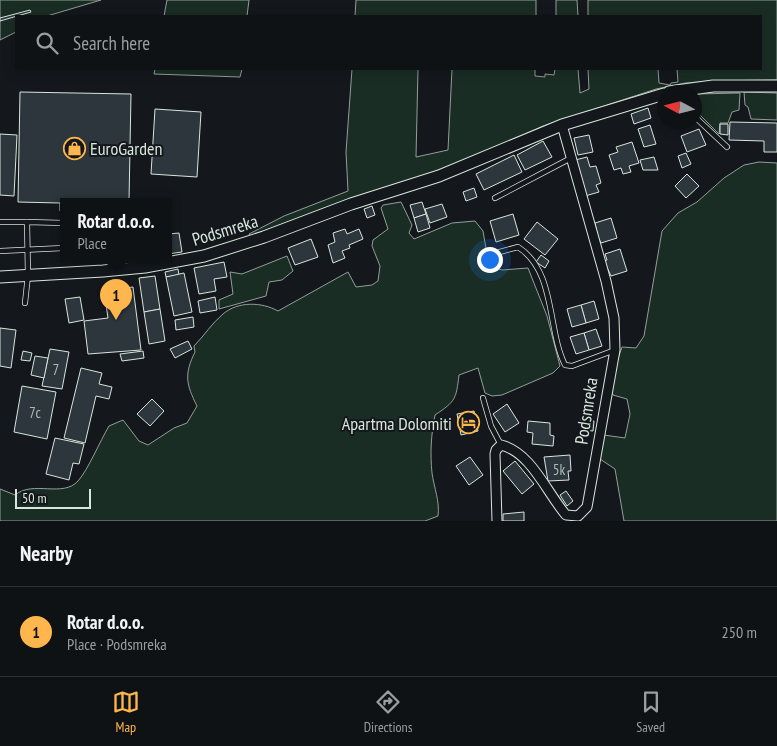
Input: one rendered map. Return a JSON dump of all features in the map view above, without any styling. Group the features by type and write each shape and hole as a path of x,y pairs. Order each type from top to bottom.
{"street":[{"name":"Podsmreka","path":"702,88 777,86"},
{"name":"Podsmreka","path":"172,262 204,256 264,238 351,204 439,176 562,125 657,96"},
{"name":"Podsmreka","path":"500,445 514,451 535,471 566,515 572,517 583,513 590,498 605,395 615,350 614,318 606,281 562,125"},
{"name":"Podsmreka","path":"0,277 145,267 166,263"},
{"path":"497,521 495,454 500,445"}],"lane":[{"path":"702,124 726,147"},
{"path":"495,198 571,158"},
{"path":"0,222 60,223"},
{"path":"25,303 28,276 27,222"},
{"path":"496,253 518,247 532,261 541,276 565,365 572,366 615,350"},
{"path":"0,251 60,248"},
{"path":"484,398 491,426 500,445"}],"green space":[{"path":"0,0 101,0 50,15 15,15 15,32 0,40"},
{"path":"167,0 249,0 247,15 164,15"},
{"path":"356,0 536,0 536,15 355,15"},
{"path":"556,0 577,0 578,15 556,15"},
{"path":"588,0 777,0 777,80 711,81 670,85 671,83 678,82 677,70 762,70 762,15 588,15"},
{"path":"155,70 242,70 240,77 154,74"},
{"path":"352,70 418,70 416,157 448,150 452,70 535,70 535,76 545,77 545,74 554,75 555,70 578,70 580,93 589,89 588,70 658,70 659,83 670,85 657,85 657,89 543,126 457,165 348,199 250,236 249,234 284,216 348,191 346,152"},
{"path":"744,92 777,93 777,120 751,119 748,107 745,105"},
{"path":"740,93 739,110 732,112 728,123 720,123 719,134 702,117 702,94"},
{"path":"759,162 777,163 777,521 624,521 615,469 600,459 604,435 625,438 630,414 627,399 613,395 609,385 622,347 636,348 644,336 662,231 678,213 697,202 724,178 744,165"},
{"path":"401,202 412,225 409,233 414,239 452,223 475,221 483,231 489,266 502,270 528,268 547,316 560,366 553,373 502,395 492,396 485,393 478,368 459,375 454,399 435,415 431,444 431,466 438,500 438,516 425,521 0,521 0,489 15,495 30,489 56,489 72,486 86,470 109,426 123,420 139,441 148,445 174,428 187,423 197,406 190,391 188,379 189,367 195,352 194,346 215,321 229,310 250,304 265,306 278,311 348,272 356,287 372,285 378,281 380,266 372,246 373,240 388,229 381,208 383,205"},
{"path":"287,256 293,271 282,280 269,282 266,296 219,309 219,300 233,294 230,272 242,274"}],"building":[{"path":"30,10 31,12 15,15 15,17 0,21 0,18"},
{"name":"EuroGarden","path":"20,92 131,94 129,198 60,198 60,203 18,202"},
{"path":"648,108 651,118 634,124 631,114"},
{"path":"155,109 201,112 197,177 151,174"},
{"path":"730,122 777,123 777,152 764,152 764,141 729,140"},
{"path":"720,124 728,124 728,135 720,134"},
{"path":"650,125 656,144 644,147 638,129"},
{"path":"699,130 706,145 687,152 681,136"},
{"path":"0,134 17,135 14,196 0,195"},
{"path":"589,135 593,152 578,155 574,138"},
{"path":"543,141 552,157 525,170 517,155"},
{"path":"632,142 639,163 629,166 631,172 623,174 621,168 614,170 609,155 618,152 616,147"},
{"path":"686,153 691,164 682,168 678,156"},
{"path":"514,155 522,172 484,190 476,174"},
{"path":"587,157 590,167 596,166 601,183 596,185 599,192 585,196 575,160"},
{"path":"654,157 658,170 643,170 640,160"},
{"path":"687,174 699,186 686,198 675,186"},
{"path":"474,188 477,197 466,201 463,192"},
{"path":"422,202 426,214 414,218 410,205"},
{"path":"442,204 447,217 430,223 425,209"},
{"path":"372,206 375,215 367,218 364,209"},
{"path":"426,214 430,228 418,232 414,218"},
{"path":"513,214 519,235 496,242 490,221"},
{"path":"611,218 617,238 601,243 595,223"},
{"path":"537,222 558,239 545,255 524,239"},
{"path":"345,229 347,234 359,229 363,239 349,245 350,248 342,251 345,258 333,263 328,245 335,242 333,233"},
{"path":"179,233 182,252 172,253 172,234"},
{"path":"311,239 318,257 295,265 288,248"},
{"path":"620,249 627,271 611,276 604,261 607,260 605,254"},
{"path":"541,255 549,261 545,268 536,262"},
{"path":"224,262 227,277 214,279 216,291 199,294 194,268"},
{"path":"178,269 179,275 166,277 165,272"},
{"path":"184,273 192,312 174,316 166,277"},
{"path":"155,276 160,309 144,312 139,278"},
{"path":"133,287 141,350 88,354 84,321 108,318 104,291"},
{"path":"80,297 84,320 69,323 65,299"},
{"path":"215,297 217,310 200,313 198,301"},
{"path":"594,301 599,319 586,323 581,305"},
{"path":"581,305 586,323 572,327 567,309"},
{"path":"160,309 165,341 149,344 144,312"},
{"path":"193,317 194,327 176,330 175,320"},
{"path":"0,328 16,330 11,368 0,366"},
{"path":"596,329 602,346 589,350 584,333"},
{"path":"584,333 589,350 576,354 570,337"},
{"path":"188,341 192,349 175,358 170,349"},
{"path":"50,349 69,352 62,389 42,386"},
{"path":"23,351 32,353 30,361 21,360"},
{"path":"143,351 144,358 122,361 120,354"},
{"path":"35,356 48,358 44,378 31,375"},
{"path":"81,368 102,373 99,384 112,387 109,399 96,396 85,443 64,438"},
{"path":"22,386 56,392 47,439 14,432"},
{"path":"152,399 164,411 150,426 137,414"},
{"path":"507,404 519,423 505,432 493,414"},
{"name":"Apartma Dolomiti","path":"474,411 478,431 461,435 457,414"},
{"path":"580,420 594,421 593,431 582,430 583,426 580,426"},
{"path":"528,421 550,423 550,435 554,436 553,446 532,444 533,433 527,432"},
{"path":"55,438 84,444 79,464 73,463 69,480 46,474"},
{"path":"570,455 571,471 568,471 569,480 548,481 544,457"},
{"path":"470,457 483,475 469,485 456,466"},
{"path":"515,461 534,484 522,494 503,471"},
{"path":"566,491 573,501 567,506 560,495"},
{"path":"524,512 524,521 503,521 503,514"}],"place":[{"name":"EuroGarden","path":"74,148"},
{"name":"Rotar d.o.o.","path":"116,320"},
{"name":"Apartma Dolomiti","path":"468,423"}]}
